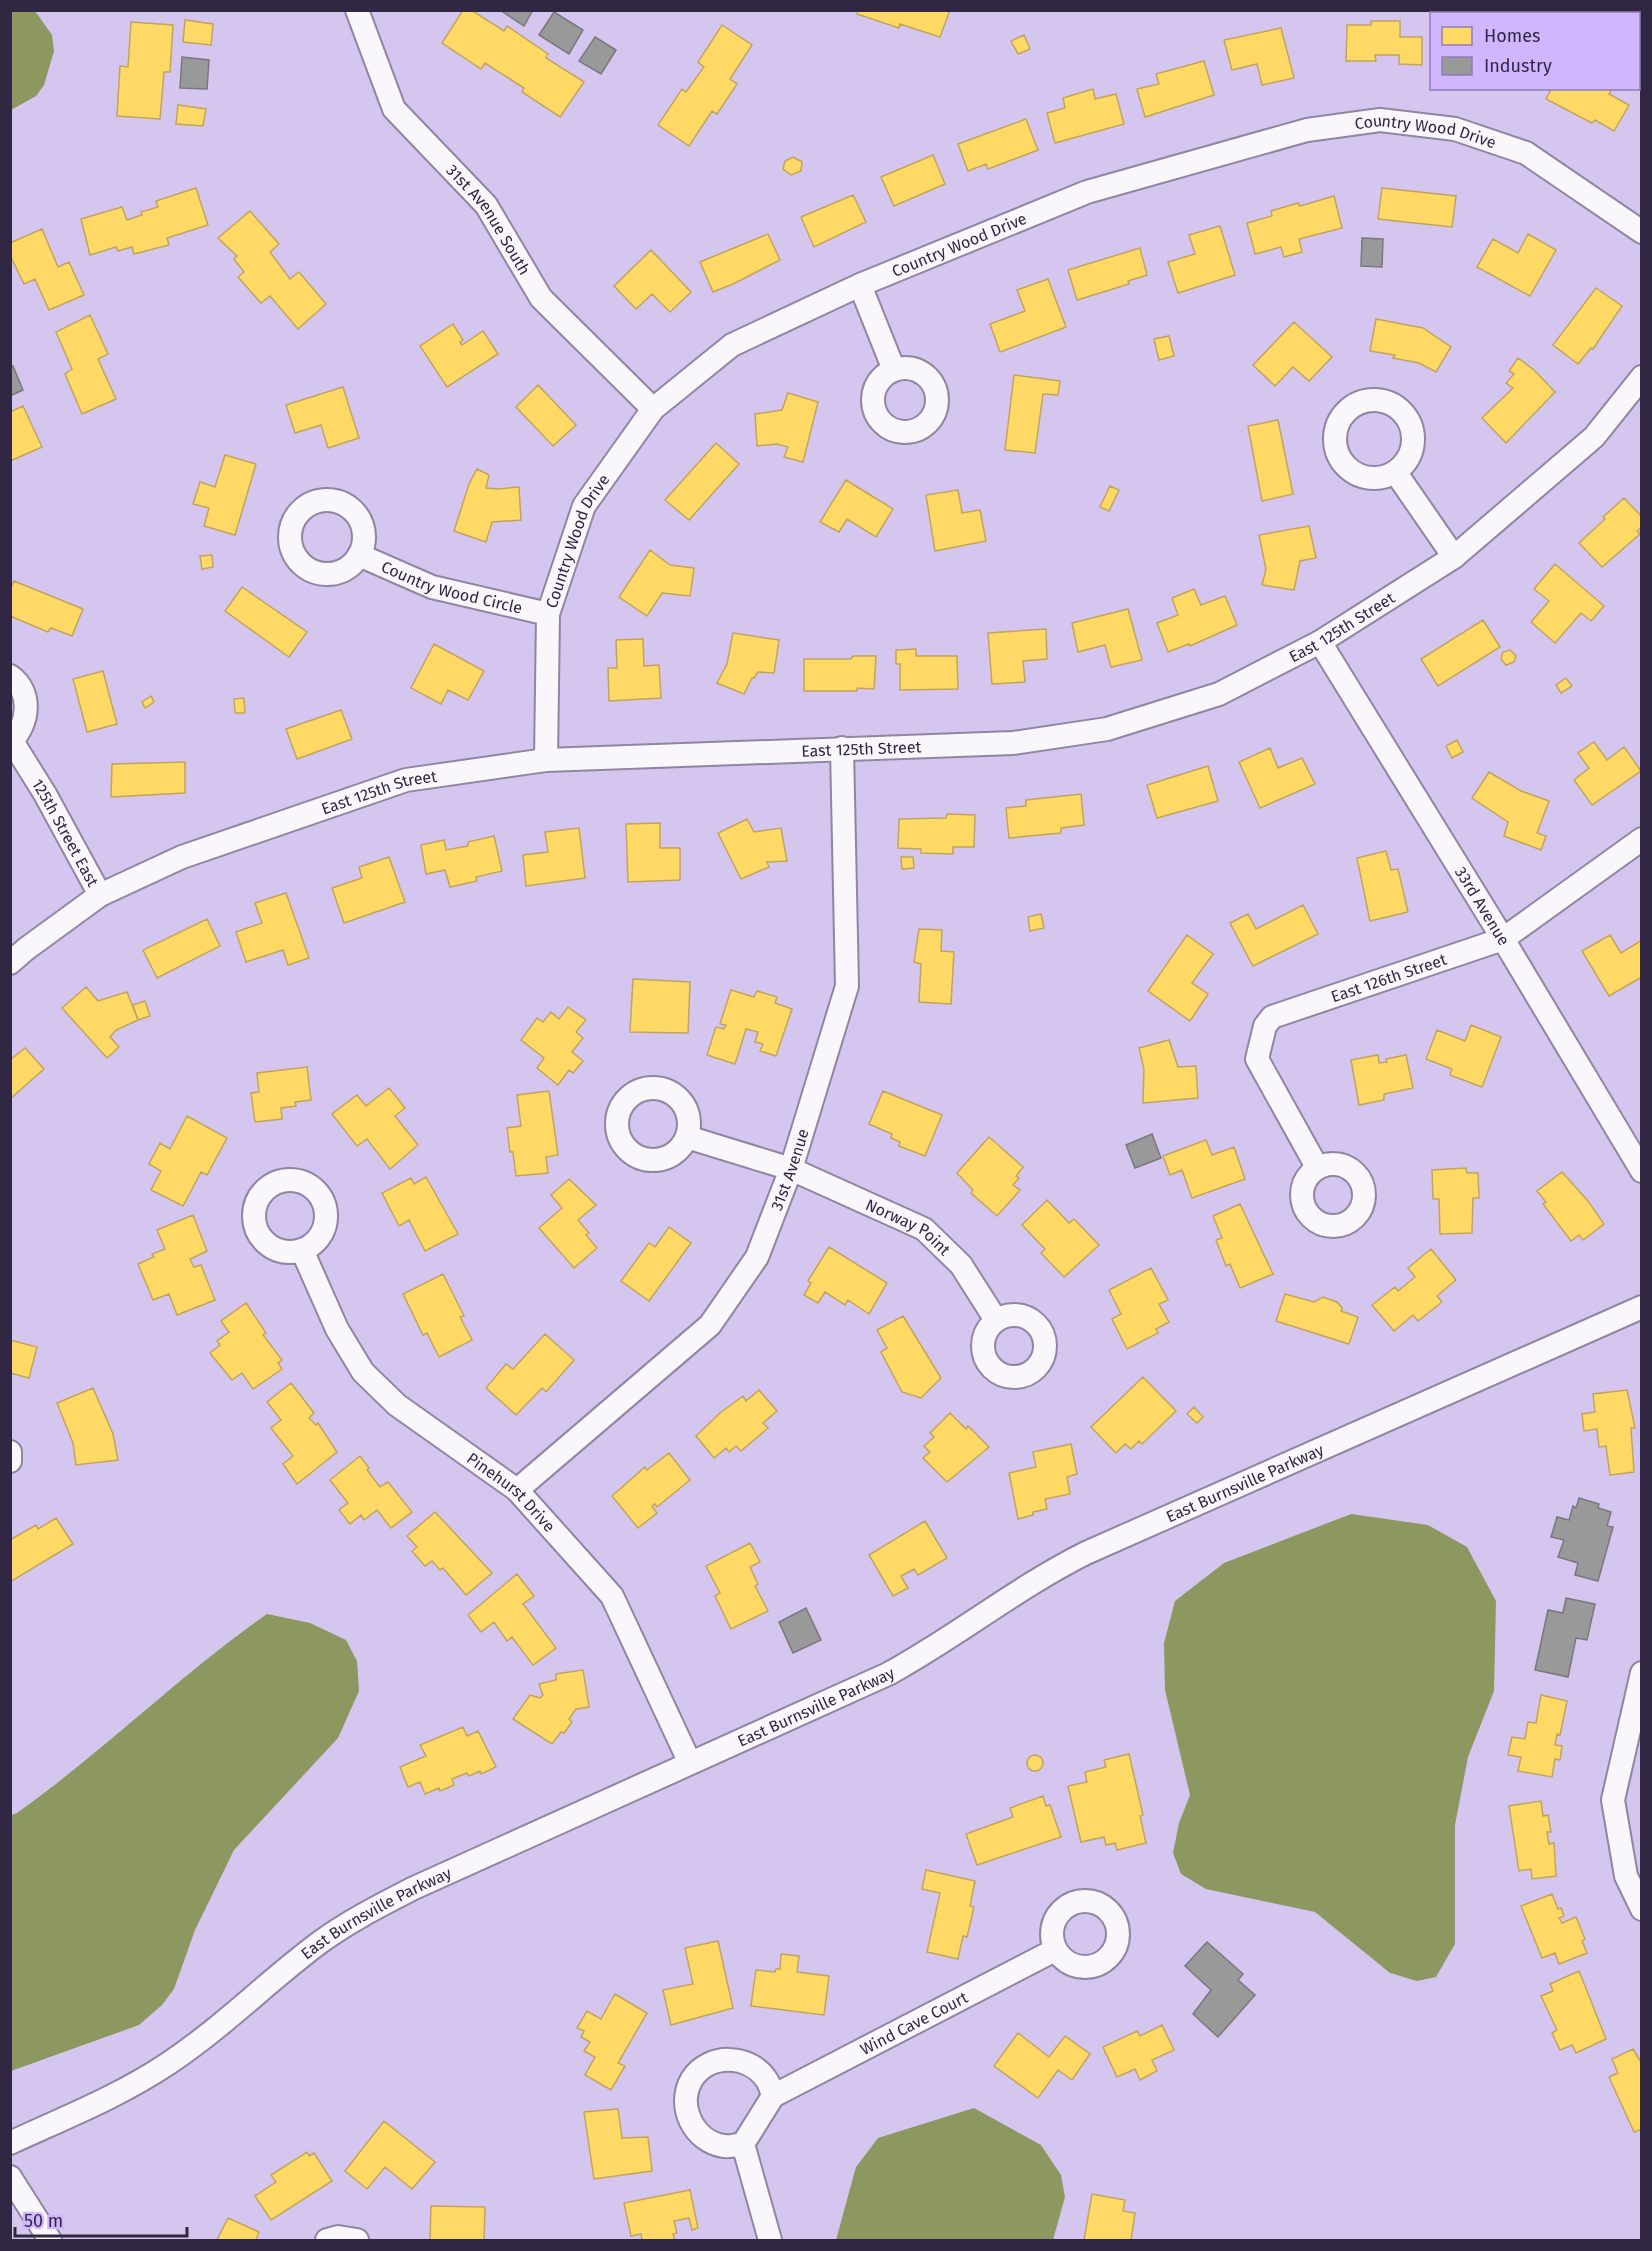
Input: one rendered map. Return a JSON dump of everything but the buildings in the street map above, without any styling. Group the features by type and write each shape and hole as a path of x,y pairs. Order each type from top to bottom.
{"street":[{"name":"31st Avenue South","path":"357,10 394,109 486,205 541,298 653,409"},
{"name":"Country Wood Drive","path":"546,760 548,614 584,506 653,409 732,345 860,285 1087,192 1307,130 1380,120 1455,129 1526,153 1641,232"},
{"path":"860,285 894,370"},
{"name":"East 125th Street","path":"10,963 100,895 182,857 406,780 546,760 1013,743 1107,729 1219,694 1320,642 1454,557 1594,437 1641,377"},
{"path":"1396,473 1454,557"},
{"name":"Country Wood Circle","path":"359,555 432,587 548,614"},
{"name":"33rd Avenue","path":"1320,642 1503,939 1641,1171"},
{"name":"125th Street East","path":"10,675 16,679 24,694 27,711 23,727 11,742 45,794 100,895"},
{"name":"31st Avenue","path":"517,1490 710,1325 758,1257 791,1169 847,986 842,748"},
{"name":"East 126th Street","path":"1317,1167 1257,1059 1265,1026 1272,1017 1503,939 1641,839"},
{"name":"Norway Point","path":"687,1137 791,1169 924,1229 961,1265 996,1320"},
{"name":"Pinehurst Drive","path":"302,1250 337,1329 363,1372 397,1405 517,1490 612,1596 690,1763"},
{"name":"East Burnsville Parkway","path":"10,2143 127,2088 168,2064 202,2040 320,1942 354,1920 414,1888 897,1670 959,1632 1029,1584 1086,1553 1641,1307"},
{"path":"10,1452 10,1461"},
{"path":"1641,1673 1613,1800 1626,1876 1641,1909"},
{"name":"Wind Cave Court","path":"773,2096 1055,1950"},
{"path":"743,2145 725,2146 708,2141 695,2130 687,2114 686,2096 692,2079 705,2067 721,2060 739,2060 755,2067 767,2079 773,2096 743,2145 770,2241"},
{"path":"10,2177 50,2241"},
{"path":"327,2241 338,2237 357,2241"}],"shaded area":[{"path":"11,10 35,11 52,35 54,51 44,85 36,96 11,110"},
{"path":"1351,1514 1428,1525 1467,1547 1496,1601 1494,1691 1468,1757 1455,1825 1455,1944 1436,1977 1417,1981 1390,1973 1315,1912 1206,1889 1181,1874 1173,1853 1179,1823 1190,1795 1165,1690 1164,1643 1175,1601 1224,1563"},
{"path":"267,1614 310,1623 346,1640 357,1661 359,1691 338,1738 234,1850 195,1930 174,1989 162,2005 139,2025 11,2071 11,1815 17,1813 81,1764 203,1662"},
{"path":"974,2108 1041,2145 1061,2175 1065,2197 1053,2240 836,2240 856,2167 878,2138"}]}
